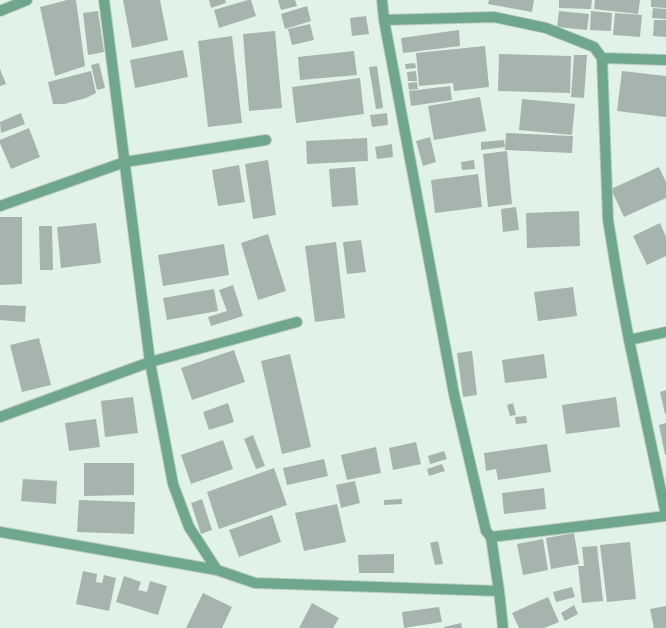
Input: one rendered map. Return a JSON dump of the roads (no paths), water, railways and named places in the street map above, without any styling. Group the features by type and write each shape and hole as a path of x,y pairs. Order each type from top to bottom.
{"street":[{"path":"0,11 27,0"},
{"path":"104,0 150,362 173,484 189,527 217,570"},
{"path":"382,0 384,20 454,394 486,531 491,537 503,628"},
{"path":"384,20 494,17 546,28 594,47 602,58 608,220 629,340 666,515 491,537"},
{"path":"602,58 666,60"},
{"path":"0,206 124,162 266,140"},
{"path":"0,417 150,362 297,322"},
{"path":"629,340 666,332"},
{"path":"0,532 217,570 254,583 499,591"}]}
